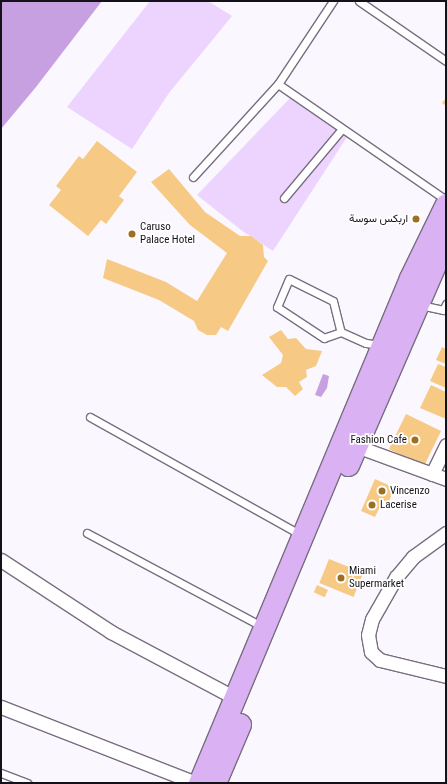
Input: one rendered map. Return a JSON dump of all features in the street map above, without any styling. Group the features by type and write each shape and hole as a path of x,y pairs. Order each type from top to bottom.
{"main road":[{"path":"199,783 410,278 446,204"},
{"path":"215,783 416,304 446,240"}],"street":[{"path":"432,474 446,445"},
{"path":"356,446 446,479"},
{"path":"446,533 413,557 396,577 376,612 368,635 371,652 380,660 446,676"},
{"path":"1,560 111,632 235,698"},
{"path":"1,707 196,783"}],"lane":[{"path":"193,176 278,84 333,1"},
{"path":"359,1 446,61"},
{"path":"278,84 446,200"},
{"path":"284,198 342,129"},
{"path":"341,332 333,301 289,279 277,307 324,338 341,332 366,343 382,345"},
{"path":"416,304 443,310 446,304"},
{"path":"90,417 303,536"},
{"path":"86,533 265,628"},
{"path":"1,773 27,783"}],"shaded area":[{"path":"1,1 102,1 36,87 1,129"},
{"path":"150,1 208,1 232,16 169,93 132,149 67,107"},
{"path":"291,97 347,137 273,251 241,230 197,195"},
{"path":"323,374 329,376 327,388 321,397 315,395"}],"building":[{"path":"446,98 446,106 442,103"},
{"path":"97,141 137,172 119,196 124,200 106,224 101,220 88,236 49,205 61,190 56,186 79,156 83,159"},
{"path":"169,169 205,212 240,236 251,236 263,245 264,257 268,261 228,331 221,327 216,335 207,335 198,330 194,321 159,300 103,278 107,259 166,282 197,301 227,253 190,225 151,182"},
{"path":"281,330 288,339 296,338 306,349 322,351 316,366 306,370 307,377 299,382 303,389 295,396 286,387 277,387 262,375 281,363 283,355 269,337"},
{"path":"442,347 446,349 446,364 436,360"},
{"path":"438,364 446,367 446,388 430,381"},
{"path":"431,385 446,392 446,419 420,408"},
{"name":"Fashion Cafe","path":"406,414 441,431 424,466 389,449"},
{"path":"375,479 395,488 388,503 383,500 375,517 361,511"},
{"name":"Miami Supermarket","path":"329,559 363,573 354,597 319,583"},
{"path":"317,585 328,590 325,597 314,592"}],"place":[{"name":"اربكس سوسة","path":"416,219"},
{"name":"Caruso Palace Hotel","path":"132,234"},
{"name":"Fashion Cafe","path":"415,440"},
{"name":"Vincenzo","path":"382,491"},
{"name":"Lacerise","path":"372,505"},
{"name":"Miami Supermarket","path":"341,578"}]}
